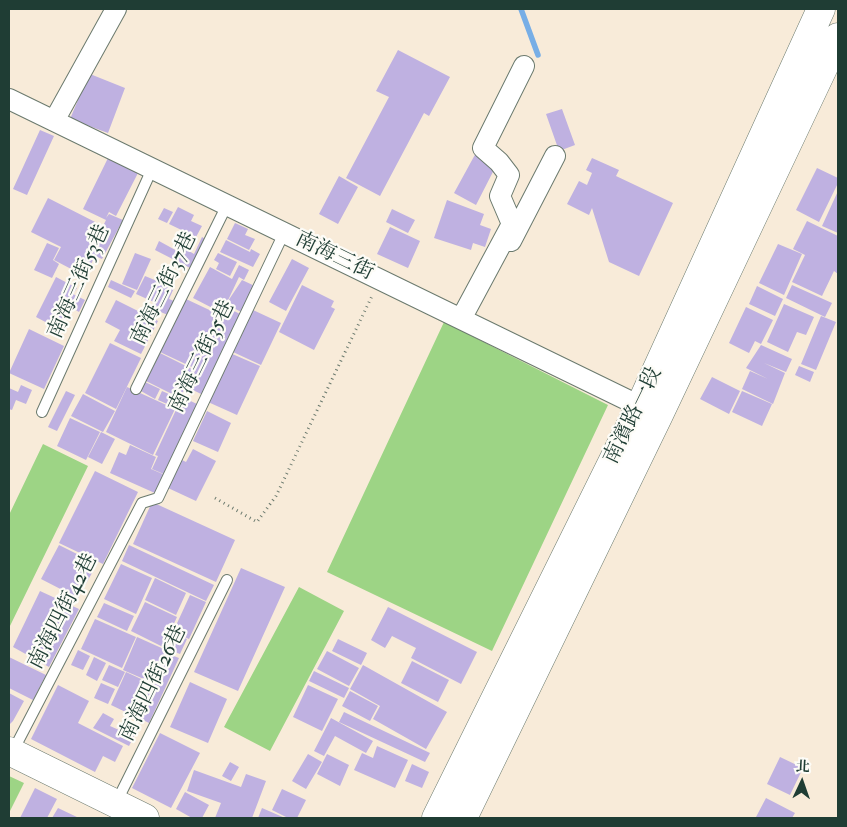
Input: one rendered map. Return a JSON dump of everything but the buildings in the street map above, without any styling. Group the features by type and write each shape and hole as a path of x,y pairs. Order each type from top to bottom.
{"main road":[{"name":"南濱路一段","path":"463,818 649,411 822,9"},
{"name":"南濱路一段","path":"436,818 649,411 838,37"},
{"path":"11,752 145,818"}],"street":[{"path":"54,121 116,9"},
{"path":"465,321 512,224 500,196 509,175 499,162 482,148 524,66"},
{"name":"南海三街","path":"9,99 649,411"},
{"path":"465,321 556,156"}],"lane":[{"name":"南海三街53巷","path":"42,412 152,169"},
{"name":"南海三街37巷","path":"136,389 227,205"},
{"name":"南海三街35巷","path":"158,498 284,233"},
{"name":"南海四街42巷","path":"11,752 142,504 158,498"},
{"name":"南海四街26巷","path":"115,804 227,580"}],"path":[{"path":"215,498 257,522 276,496 379,280"}],"green space":[{"path":"444,322 608,405 492,651 327,572"},
{"path":"43,444 88,466 9,628 9,515"},
{"path":"299,587 344,611 270,751 224,727"},
{"path":"9,776 24,783 9,813"}],"waterway":[{"path":"521,9 538,55"}]}
